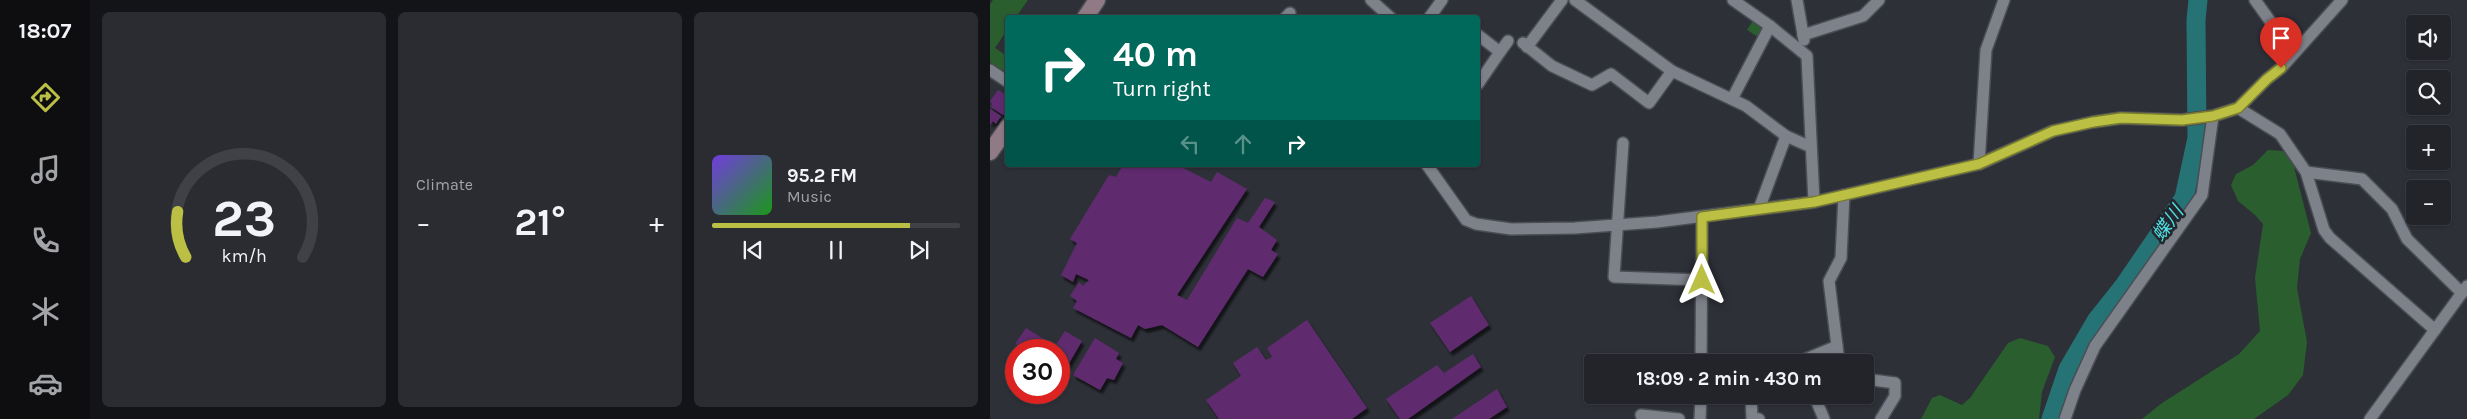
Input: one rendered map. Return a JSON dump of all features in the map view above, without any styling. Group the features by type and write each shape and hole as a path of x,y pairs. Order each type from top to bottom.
{"main road":[{"path":"1087,15 1098,0"},
{"path":"990,152 1005,131"}],"street":[{"path":"1371,0 1388,15"},
{"path":"1431,15 1442,0"},
{"path":"1562,0 1525,45 1552,66 1592,85 1611,74 1649,103 1672,71"},
{"path":"1576,0 1672,71 1732,99 1786,136 1810,147"},
{"path":"1733,0 1770,26 1807,56"},
{"path":"1803,35 1863,16 1879,0"},
{"path":"1979,164 1986,50 2004,0"},
{"path":"2255,0 2293,53"},
{"path":"1428,167 1466,220 1476,224 1511,229 1618,225 1702,217 1814,202 1979,164 2053,131 2093,122 2121,118 2182,120 2213,116 2238,108 2281,68 2342,0"},
{"path":"1801,1 1803,35 1807,56 1814,202"},
{"path":"1732,99 1770,26"},
{"path":"1480,37 1500,52"},
{"path":"1480,81 1508,42"},
{"path":"990,70 1005,80"},
{"path":"2238,108 2280,134 2306,172 2324,230 2330,238 2435,330"},
{"path":"2065,419 2075,390 2096,346 2202,195 2213,116"},
{"path":"1758,209 1786,136"},
{"path":"1623,143 1614,277 1702,280"},
{"path":"2306,172 2362,179 2392,208 2407,239 2464,289 2370,419"},
{"path":"1838,354 1829,280 1840,258 1844,195"},
{"path":"1701,354 1702,217"},
{"path":"1818,354 1837,346"},
{"path":"1874,380 1895,383 1895,396 1882,419"},
{"path":"1700,419 1701,404"},
{"path":"1751,404 1752,418 1759,419"},
{"path":"1818,404 1824,419"},
{"path":"1641,415 1679,419"}],"green space":[{"path":"993,0 1028,0 1017,15 1005,15 1005,33 995,48 1005,55 1005,72 990,62 990,4"},
{"path":"1756,16 1770,26 1763,40 1747,30"},
{"path":"2268,150 2283,151 2292,159 2311,233 2300,259 2297,288 2307,342 2303,375 2288,395 2254,419 2142,419 2162,403 2239,354 2260,331 2255,278 2263,224 2238,201 2231,185 2236,174 2253,165"},
{"path":"2020,338 2048,346 2055,357 2042,392 2039,419 1921,419 1932,398 1940,395 1962,405 1970,398 2008,343"}],"building":[{"path":"998,90 1005,94 1005,113 1003,115 991,107 990,101"},
{"path":"990,109 1001,116 996,124 993,121 990,125"},
{"path":"1122,167 1181,167 1211,182 1217,172 1247,189 1177,295 1187,300 1237,218 1248,223 1265,198 1275,202 1259,227 1277,240 1271,250 1278,254 1263,277 1248,269 1198,347 1162,325 1145,329 1138,325 1131,338 1073,308 1077,301 1070,296 1079,282 1083,286 1089,280 1076,274 1073,282 1061,275 1077,243 1070,239 1109,175 1116,177"},
{"path":"1471,296 1489,325 1450,352 1430,323"},
{"path":"1307,320 1367,408 1352,419 1219,419 1206,400 1241,376 1233,363 1257,347 1266,360 1272,357 1267,348"},
{"path":"1026,328 1044,339 1018,339"},
{"path":"1065,331 1082,341 1070,362 1070,339 1060,339"},
{"path":"1095,338 1119,353 1116,359 1123,363 1114,380 1107,378 1100,390 1073,375"},
{"path":"1473,354 1481,367 1408,419 1400,419 1386,399 1437,365 1444,373"},
{"path":"1497,389 1507,407 1489,419 1452,419"}],"waterway":[{"name":"蝶川","path":"2051,419 2068,369 2096,321 2123,287 2184,198 2197,138 2196,20 2198,0"}],"route":[{"path":"1702,280 1702,217 1814,202 1979,164 2053,131 2093,122 2121,118 2182,120 2213,116 2238,108 2281,68"}]}
